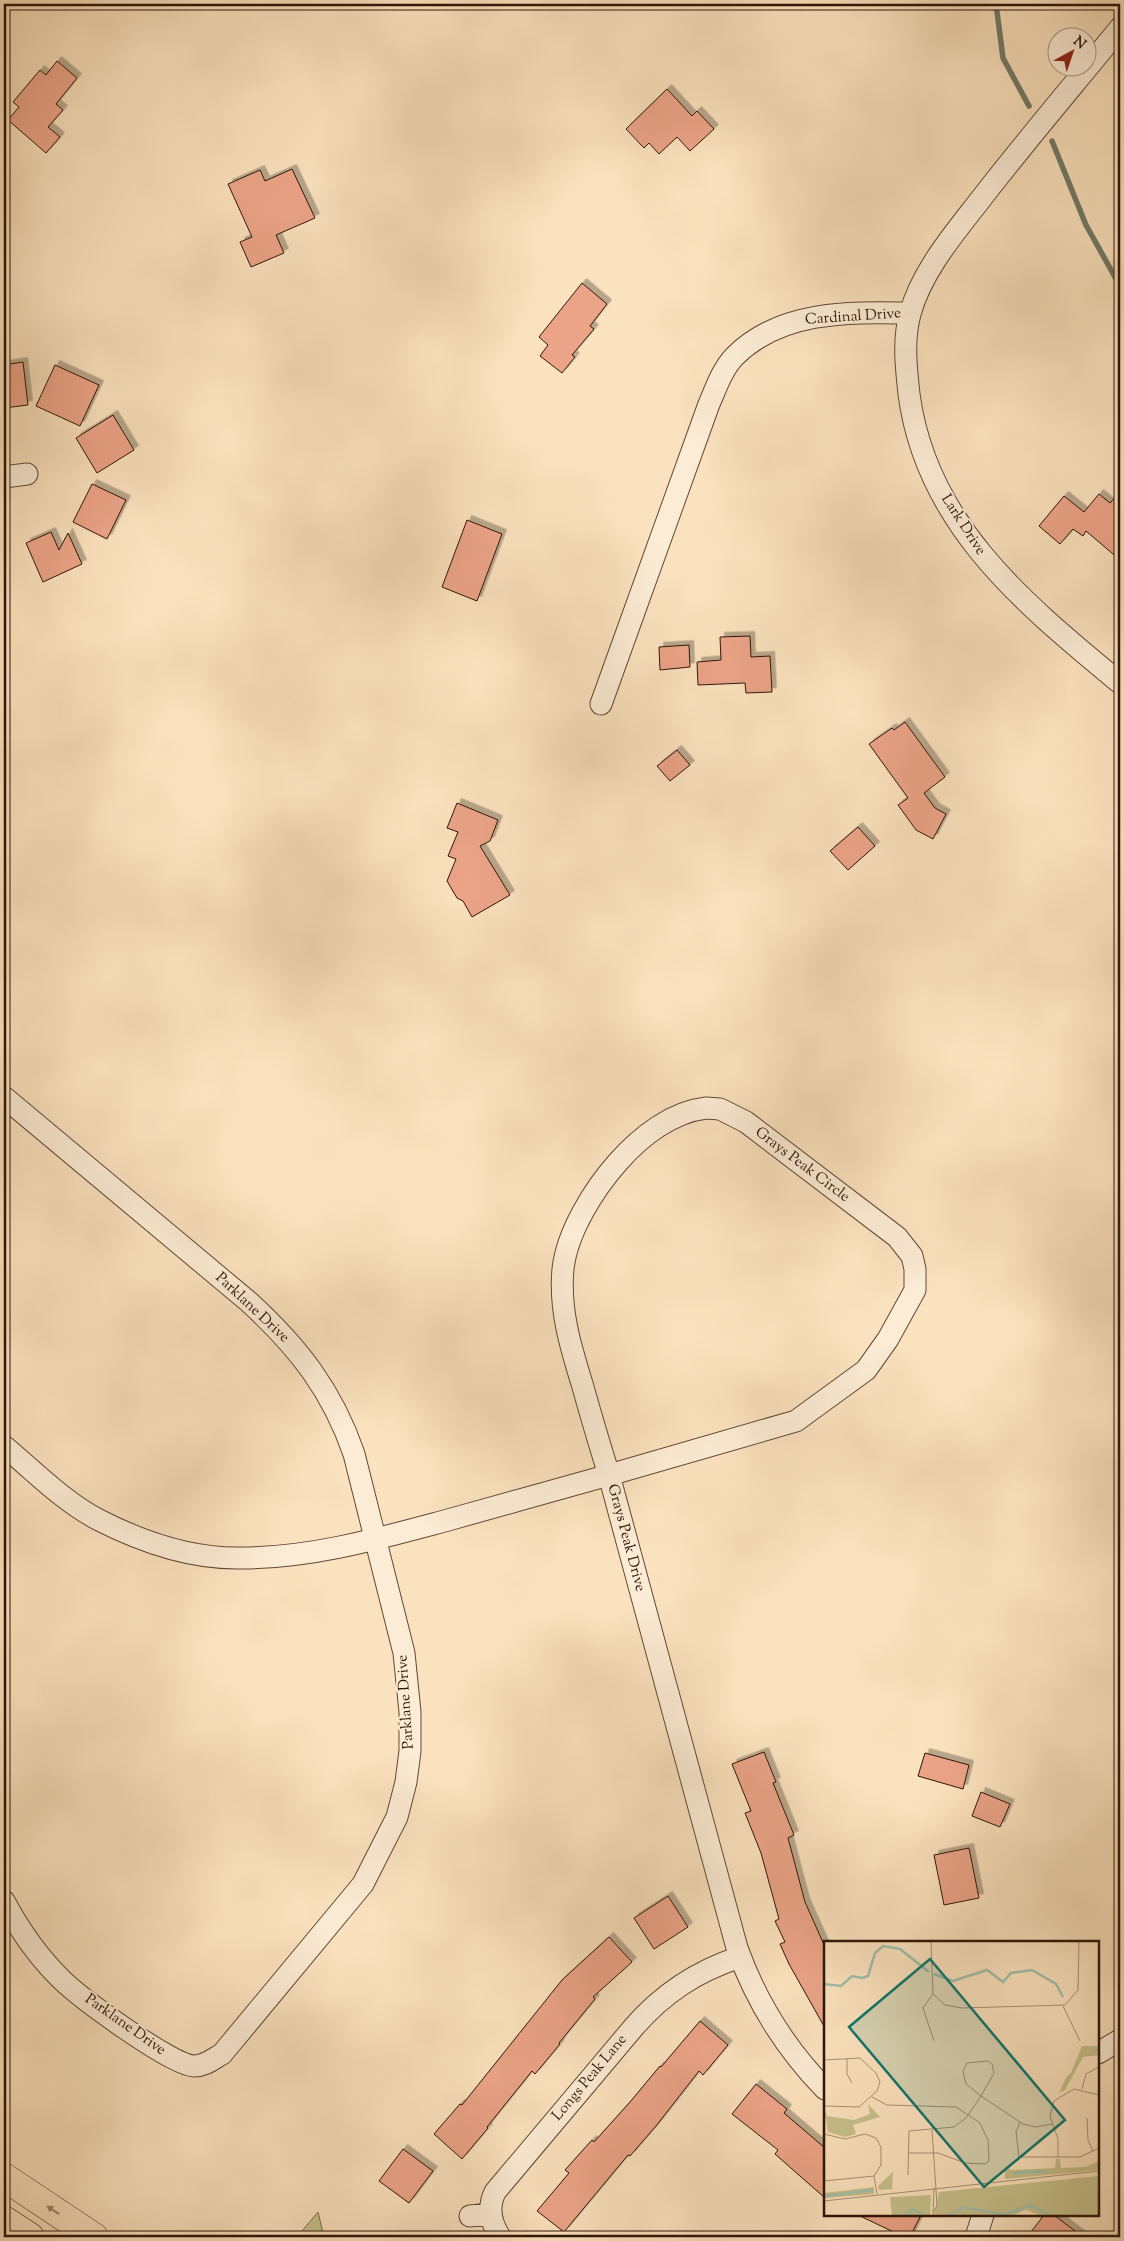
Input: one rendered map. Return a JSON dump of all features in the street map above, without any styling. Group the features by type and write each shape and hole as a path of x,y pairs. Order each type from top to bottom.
{"main road":[{"path":"4,2177 94,2237"},
{"path":"4,2220 30,2237"}],"street":[{"name":"Cardinal Drive","path":"601,704 709,404 721,376 733,358 750,343 768,332 790,323 830,316 873,312 910,313 930,270 962,224 1120,28"},
{"name":"Lark Drive","path":"910,313 905,356 911,407 917,434 926,460 949,507 967,536 1002,578 1054,628 1120,683"},
{"path":"4,477 26,474"},
{"name":"Parklane Drive","path":"4,1097 249,1302 277,1328 299,1353 324,1388 343,1423 354,1454 404,1653 408,1684 410,1751 406,1782 398,1817 363,1884 222,2054 206,2064 189,2066 173,2059 135,2035 63,1981 13,1918 4,1901"},
{"name":"Grays Peak Circle","path":"720,1109 746,1122 897,1237 912,1256 915,1269 915,1290 888,1339 866,1370 796,1421 608,1475 570,1342 562,1300 563,1267 577,1222 595,1191 632,1146 663,1124 691,1110 720,1109"},
{"name":"Grays Peak Drive","path":"4,1446 71,1501 98,1520 169,1548 203,1555 240,1558 324,1550 377,1540 608,1475 740,1957 754,1990 772,2021 797,2056 824,2087"},
{"name":"Longs Peak Lane","path":"500,2237 480,2215 495,2192 655,2003 680,1984 712,1967 740,1957"},
{"path":"1099,2052 1120,2040"},
{"path":"976,2237 982,2216"}],"shaded area":[{"path":"318,2212 324,2237 297,2237"}],"building":[{"path":"57,61 77,78 56,104 63,110 48,127 60,137 46,153 8,120 19,107 13,102 40,70 46,75"},
{"path":"667,89 692,116 697,111 714,129 690,151 677,137 659,154 649,143 644,148 626,129"},
{"path":"292,169 315,218 276,235 284,253 251,267 240,242 252,237 228,184 260,170 265,181"},
{"path":"582,283 607,304 590,326 594,329 572,355 575,357 562,373 540,356 548,345 539,337"},
{"path":"23,362 28,405 4,408 4,365"},
{"path":"55,365 99,385 80,426 36,406"},
{"path":"113,415 134,450 97,473 76,438"},
{"path":"92,484 126,500 107,539 73,522"},
{"path":"1120,492 1120,560 1086,531 1083,536 1073,529 1060,544 1039,526 1064,496 1084,512 1099,494 1110,503"},
{"path":"467,520 502,534 477,601 442,587"},
{"path":"51,532 59,550 68,533 82,564 43,582 26,543"},
{"path":"750,636 751,657 770,656 772,692 746,693 745,683 698,685 697,662 721,660 720,637"},
{"path":"689,645 690,667 660,670 659,647"},
{"path":"905,722 945,777 924,793 935,808 946,814 933,839 916,830 898,805 908,798 869,744 892,728 894,730"},
{"path":"677,750 690,765 670,781 657,766"},
{"path":"457,803 498,820 490,841 480,846 510,895 472,917 463,901 457,898 447,881 456,859 448,856 458,832 447,828"},
{"path":"858,827 875,846 848,870 830,851"},
{"path":"764,1752 776,1782 773,1783 794,1835 788,1838 805,1902 824,1945 824,2026 789,1964 780,1944 785,1942 775,1921 779,1919 761,1853 745,1813 751,1811 732,1764"},
{"path":"925,1753 969,1765 963,1789 918,1776"},
{"path":"981,1792 1010,1804 1000,1827 972,1816"},
{"path":"969,1848 979,1898 944,1905 934,1855"},
{"path":"668,1896 688,1927 654,1949 634,1918"},
{"path":"609,1937 632,1962 593,1997 595,1999 560,2044 535,2074 532,2071 462,2159 434,2134 460,2104 462,2105 562,1980"},
{"path":"700,2021 728,2045 703,2075 699,2071 656,2126 630,2156 628,2155 564,2232 537,2211 569,2173 565,2170 592,2140 594,2142"},
{"path":"756,2084 787,2109 784,2113 824,2147 824,2197 775,2154 778,2150 732,2114"},
{"path":"403,2149 433,2171 409,2203 379,2181"},
{"path":"860,2216 920,2216 910,2237 904,2237"},
{"path":"1043,2216 1055,2216 1083,2237 1027,2237"}],"waterway":[{"path":"996,4 1003,58 1029,106"},
{"path":"1052,141 1086,225 1120,286"}]}
